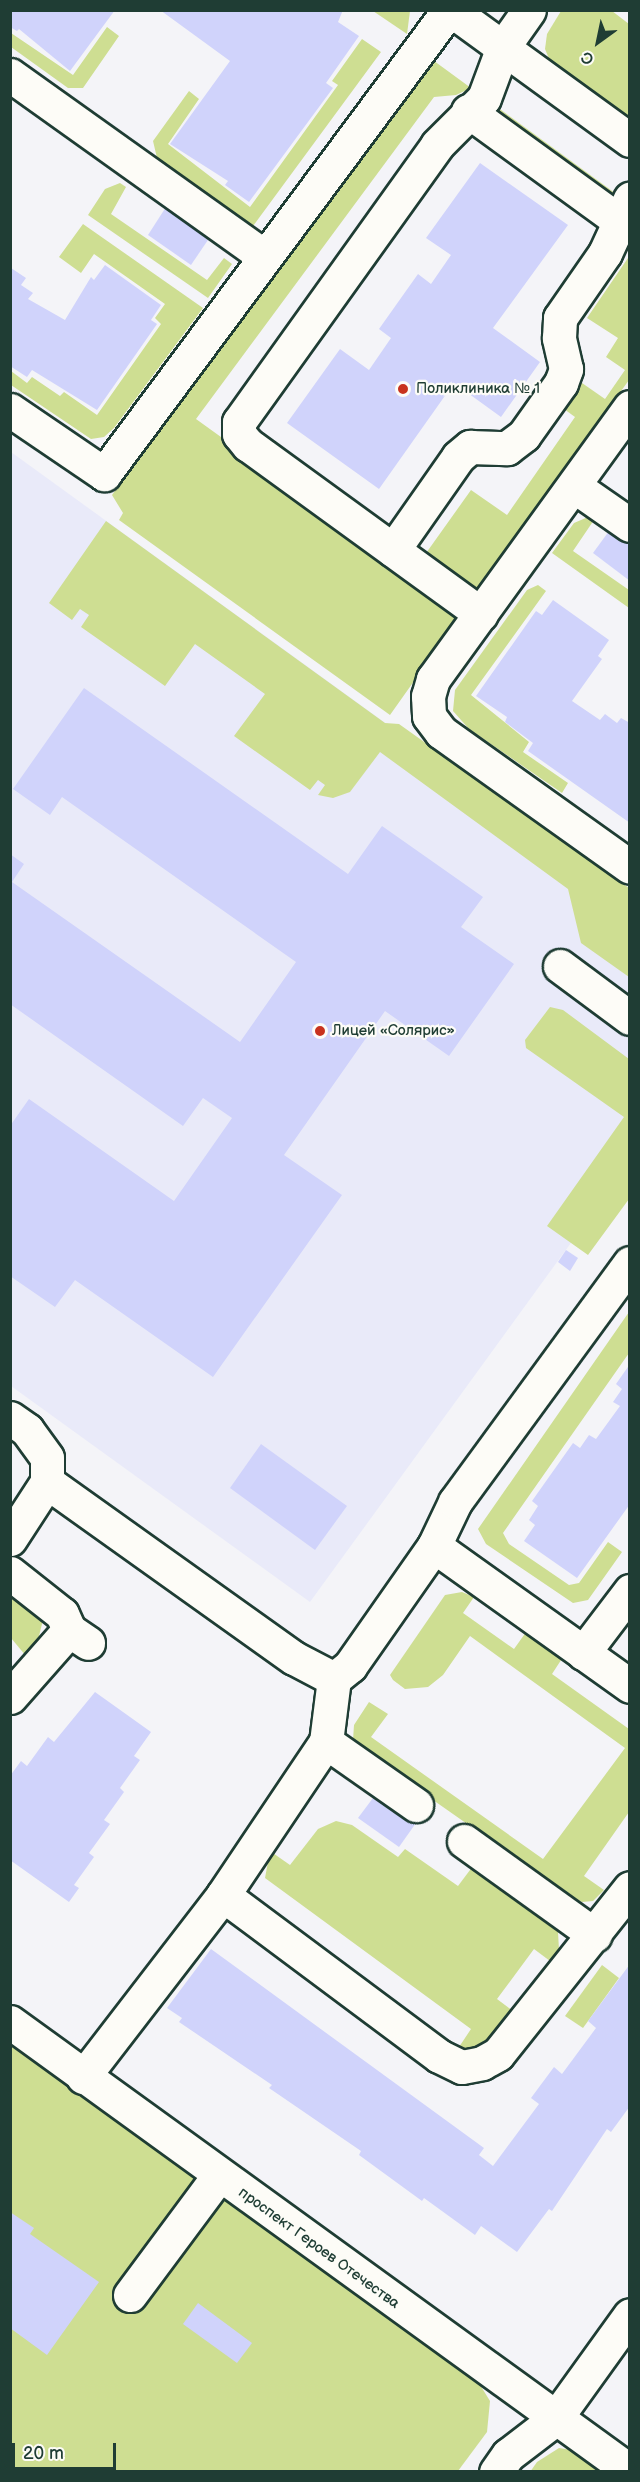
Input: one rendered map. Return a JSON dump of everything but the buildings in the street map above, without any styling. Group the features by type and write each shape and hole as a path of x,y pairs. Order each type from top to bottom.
{"street":[{"path":"10,410 104,474 264,256 450,10 630,140"},
{"path":"481,614 248,445 239,434 239,422 437,145 468,111 484,98 503,47 529,10"},
{"path":"10,75 264,256"},
{"path":"393,550 458,457 470,447 507,448 524,435 561,383 566,369 559,338 560,318 605,253 624,209 468,111"},
{"path":"630,407 433,679 428,696 429,716 441,732 630,867"},
{"path":"574,486 630,525"},
{"path":"560,966 630,1018"},
{"path":"84,2077 223,1895 326,1742 334,1679 350,1666 434,1546 455,1502 630,1263"},
{"path":"10,1418 27,1430 47,1458 47,1482 10,1539"},
{"path":"47,1482 294,1658 334,1679"},
{"path":"434,1546 630,1686"},
{"path":"10,1574 62,1614 79,1636 10,1697"},
{"path":"583,1653 630,1591"},
{"path":"326,1742 416,1805"},
{"path":"464,1841 595,1935"},
{"path":"223,1895 439,2056 462,2067 482,2063 498,2054 595,1935 630,1888"},
{"name":"проспект Героев Отечества","path":"10,2022 555,2419 630,2471"},
{"path":"130,2295 219,2175"},
{"path":"495,2472 508,2455 555,2419 630,2315"}],"shaded area":[{"name":"Лицей «Солярис»","path":"11,452 630,900 629,1163 310,1602 11,1386"}],"green space":[{"path":"373,11 410,11 407,34"},
{"path":"561,11 612,11 629,24 629,122 552,66 545,49 547,34"},
{"path":"107,27 119,36 83,88 68,88 11,47 11,33 73,75"},
{"path":"362,39 381,52 253,226 157,158 153,141 189,91 199,99 168,144 250,207 338,85 332,81"},
{"path":"430,58 471,88 456,95 434,97 196,419 463,612 390,715 119,520 123,513 112,495"},
{"path":"493,104 619,196 615,201 494,115"},
{"path":"120,183 126,187 111,214 207,280 224,258 232,264 208,298 88,215 105,189"},
{"path":"629,221 629,380 476,594 424,556 471,490 507,515 575,417 564,409 582,383 605,399 625,370 606,357 618,338 587,318 628,258"},
{"path":"83,224 203,308 114,428 104,437 91,439 11,385 11,371 27,383 32,377 60,396 64,392 97,415 161,324 155,318 165,304 94,254 81,273 59,257"},
{"path":"588,517 594,520 573,551 629,590 629,608 552,553 574,523"},
{"path":"106,521 385,723 399,724 629,888 629,977 581,943 568,889 380,752 350,792 333,798 318,795 325,785 318,780 310,790 234,736 265,694 195,644 165,686 81,627 89,615 80,609 72,620 49,603"},
{"path":"538,585 546,591 471,695 529,742 523,752 568,783 562,793 469,729 453,711 455,690 527,590"},
{"path":"550,1007 563,1010 629,1059 629,1199 588,1255 547,1226 624,1117 526,1048 525,1040"},
{"path":"629,1312 629,1353 503,1533 509,1544 569,1585 579,1583 608,1542 622,1552 588,1600 573,1603 486,1544 478,1529"},
{"path":"462,1592 474,1597 463,1613 514,1649 529,1628 565,1654 552,1674 629,1729 629,1812 584,1876 604,1890 593,1901 582,1902 570,1896 376,1760 353,1740 354,1725 369,1702 388,1714 371,1737 543,1859 625,1748 470,1636 443,1675 428,1687 405,1689 393,1680 390,1675 445,1595"},
{"path":"10,1594 43,1620 37,1644 26,1656 11,1638"},
{"path":"336,1821 352,1825 398,1857 405,1849 458,1886 473,1866 558,1932 559,1950 554,1964 534,1949 497,1999 517,2014 483,2051 457,2050 471,2029 265,1878 270,1851 290,1865 318,1829"},
{"path":"602,1965 619,1978 583,2028 565,2016"},
{"path":"10,2042 477,2380 490,2401 487,2432 458,2471 11,2471"},
{"path":"559,2448 584,2452 611,2472 530,2472 537,2462"}],"place":[{"name":"Поликлиника № 1","path":"403,389"},
{"name":"Лицей «Солярис»","path":"320,1031"}]}
